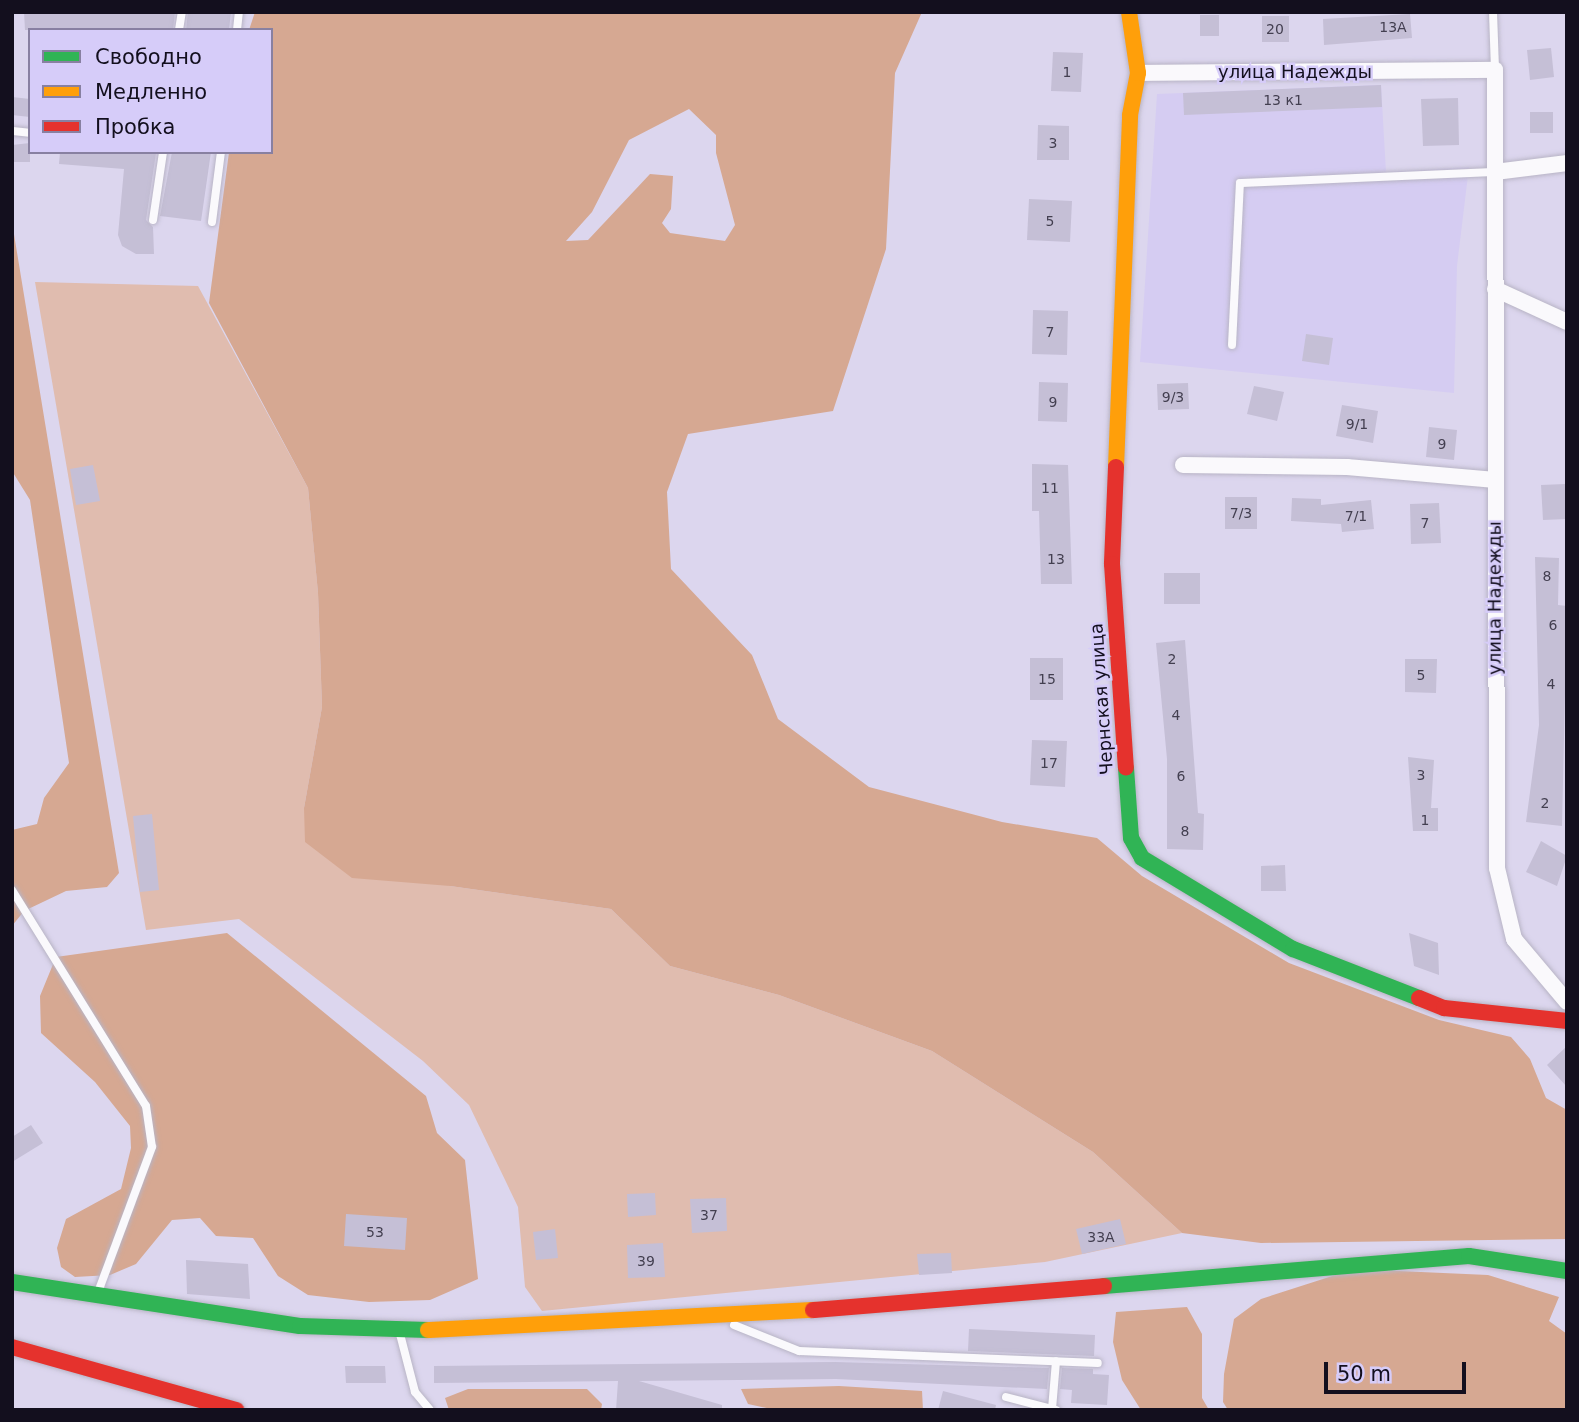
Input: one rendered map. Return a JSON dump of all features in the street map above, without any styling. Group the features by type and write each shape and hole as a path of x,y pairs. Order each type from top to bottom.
{"street":[{"name":"Чернская улица","path":"1129,12 1138,73 1130,115 1112,564 1131,838 1142,859 1293,949 1444,1008 1567,1021"},
{"name":"улица Надежды","path":"1138,73 1495,70 1497,868 1514,939 1567,1002"},
{"path":"1495,172 1567,163"},
{"path":"1495,289 1567,322"},
{"path":"1184,465 1347,467 1494,480"},
{"path":"12,1282 300,1326 399,1331 718,1318 1469,1256 1567,1271"},
{"path":"12,1347 236,1410"}],"lane":[{"path":"1493,12 1495,70"},
{"path":"153,220 163,154"},
{"path":"212,222 221,154"},
{"path":"1232,345 1240,183 1495,172"},
{"path":"12,890 146,1106 152,1147 97,1295"},
{"path":"718,1318 799,1351 1098,1363"},
{"path":"399,1331 415,1392 430,1410"},
{"path":"1006,1397 1054,1409 1056,1361"}],"shaded area":[{"path":"255,12 922,12 895,73 886,249 833,411 688,434 667,492 671,569 752,655 778,719 869,787 1002,822 1097,838 1142,876 1289,963 1439,1020 1511,1037 1530,1059 1546,1098 1567,1110 1567,1239 1261,1243 1182,1233 1093,1152 932,1051 779,995 670,966 611,909 450,886 352,878 305,842 304,808 322,707 318,593 308,488 209,303 229,154 273,154 273,28 250,28","holes":["689,109 716,135 716,153 735,225 725,241 670,233 662,223 671,209 673,176 650,174 588,240 566,241 592,212 629,140"]},
{"path":"1381,85 1386,172 1469,167 1457,266 1454,393 1140,362 1157,94"},
{"path":"12,222 119,873 107,887 66,891 24,911 12,926 12,830 37,824 44,798 69,763 30,500 12,471"},
{"path":"35,282 198,286 308,488 318,593 322,707 304,808 450,886 611,909 670,966 779,995 932,1051 1093,1152 1182,1233 1045,1262 542,1311 525,1287 518,1207 469,1105 423,1061 239,919 146,930"},
{"path":"227,933 426,1096 437,1133 465,1160 478,1279 430,1300 369,1302 308,1295 278,1276 253,1238 216,1236 200,1218 172,1220 136,1264 110,1275 75,1277 61,1267 57,1248 66,1219 121,1189 131,1148 130,1126 95,1082 41,1033 40,996 56,957"},
{"path":"1354,1269 1488,1275 1559,1297 1549,1321 1567,1334 1567,1410 1228,1410 1223,1402 1224,1374 1234,1319 1261,1299"},
{"path":"1187,1307 1202,1334 1202,1398 1209,1410 1141,1410 1122,1380 1113,1342 1116,1312"},
{"path":"839,1386 922,1391 923,1410 776,1410 748,1404 741,1389"},
{"path":"468,1389 587,1389 602,1404 601,1410 449,1410 445,1398"}],"building":[{"path":"24,12 175,12 173,28 25,30"},
{"path":"188,12 231,12 229,28 186,28"},
{"path":"1410,14 1412,38 1324,45 1323,19"},
{"path":"1200,15 1219,15 1219,36 1200,36"},
{"path":"1262,16 1289,16 1289,42 1262,42"},
{"path":"1551,48 1554,77 1530,80 1527,50"},
{"path":"1053,52 1083,53 1081,92 1051,91"},
{"path":"1381,85 1382,107 1184,115 1183,93"},
{"path":"12,97 28,99 28,117 12,115"},
{"path":"1458,98 1459,145 1423,146 1421,99"},
{"path":"1530,112 1553,112 1553,133 1530,133"},
{"path":"1038,125 1069,126 1069,160 1037,160"},
{"path":"28,143 30,162 12,162 12,145"},
{"path":"60,154 156,154 146,220 153,227 154,254 136,254 122,246 118,235 124,169 59,164"},
{"path":"172,154 211,154 201,221 160,216"},
{"path":"1029,199 1072,201 1070,242 1027,240"},
{"path":"1033,310 1068,311 1067,355 1032,354"},
{"path":"1306,334 1333,338 1329,365 1302,361"},
{"path":"1039,382 1068,383 1067,422 1038,421"},
{"path":"1188,383 1189,409 1158,410 1157,384"},
{"path":"1254,386 1284,392 1277,421 1247,414"},
{"path":"1342,405 1378,411 1373,443 1336,436"},
{"path":"1429,427 1457,430 1454,460 1426,457"},
{"path":"1032,464 1068,465 1072,584 1041,584 1039,511 1032,511"},
{"path":"93,465 100,501 76,505 70,469"},
{"path":"1565,484 1567,519 1543,520 1541,485"},
{"path":"1225,497 1257,497 1257,529 1225,529"},
{"path":"1292,498 1321,499 1321,505 1371,500 1374,529 1342,532 1341,524 1291,521"},
{"path":"1439,503 1441,543 1411,544 1410,504"},
{"path":"1535,557 1559,558 1558,605 1567,606 1562,826 1526,822 1539,725"},
{"path":"1164,573 1200,573 1200,604 1164,604"},
{"path":"1185,640 1198,813 1204,814 1203,850 1167,849 1167,759 1156,643"},
{"path":"1030,658 1063,658 1063,700 1030,700"},
{"path":"1405,659 1437,659 1436,693 1405,692"},
{"path":"1032,740 1067,741 1065,787 1030,785"},
{"path":"1408,757 1434,760 1431,808 1438,808 1438,831 1413,831"},
{"path":"152,814 159,890 140,892 133,816"},
{"path":"1541,841 1567,856 1557,886 1526,872"},
{"path":"1285,865 1286,891 1261,891 1261,866"},
{"path":"1409,933 1438,943 1439,975 1414,966"},
{"path":"1567,1046 1567,1087 1547,1065"},
{"path":"31,1125 43,1143 12,1162 12,1137"},
{"path":"655,1193 656,1215 628,1217 627,1194"},
{"path":"726,1198 727,1231 692,1233 690,1199"},
{"path":"346,1214 407,1218 405,1250 344,1246"},
{"path":"1120,1219 1126,1244 1082,1254 1076,1229"},
{"path":"555,1229 558,1258 536,1260 533,1232"},
{"path":"663,1243 665,1277 628,1278 627,1245"},
{"path":"951,1253 952,1273 919,1275 917,1254"},
{"path":"186,1260 248,1264 250,1299 187,1294"},
{"path":"969,1329 1095,1335 1094,1356 968,1351"},
{"path":"835,1362 1049,1368 1047,1389 836,1379 639,1381 722,1405 722,1410 616,1410 618,1381 434,1383 434,1366"},
{"path":"345,1366 385,1366 386,1383 346,1383"},
{"path":"1062,1368 1093,1369 1093,1374 1109,1375 1107,1405 1071,1403 1072,1390 1060,1389"},
{"path":"943,1391 996,1405 995,1410 938,1410"}],"traffic: fast":[{"path":"1126,768 1131,838 1142,858 1293,949 1419,998"},
{"path":"1104,1286 1469,1256 1567,1271"},
{"path":"12,1282 300,1326 428,1330"}],"traffic: slow":[{"path":"1116,467 1130,115 1138,73 1129,12"},
{"path":"428,1330 813,1310"}],"traffic: jam":[{"path":"1116,467 1112,564 1126,768"},
{"path":"1419,998 1444,1008 1567,1021"},
{"path":"813,1310 1104,1286"},
{"path":"12,1347 236,1410"}]}
